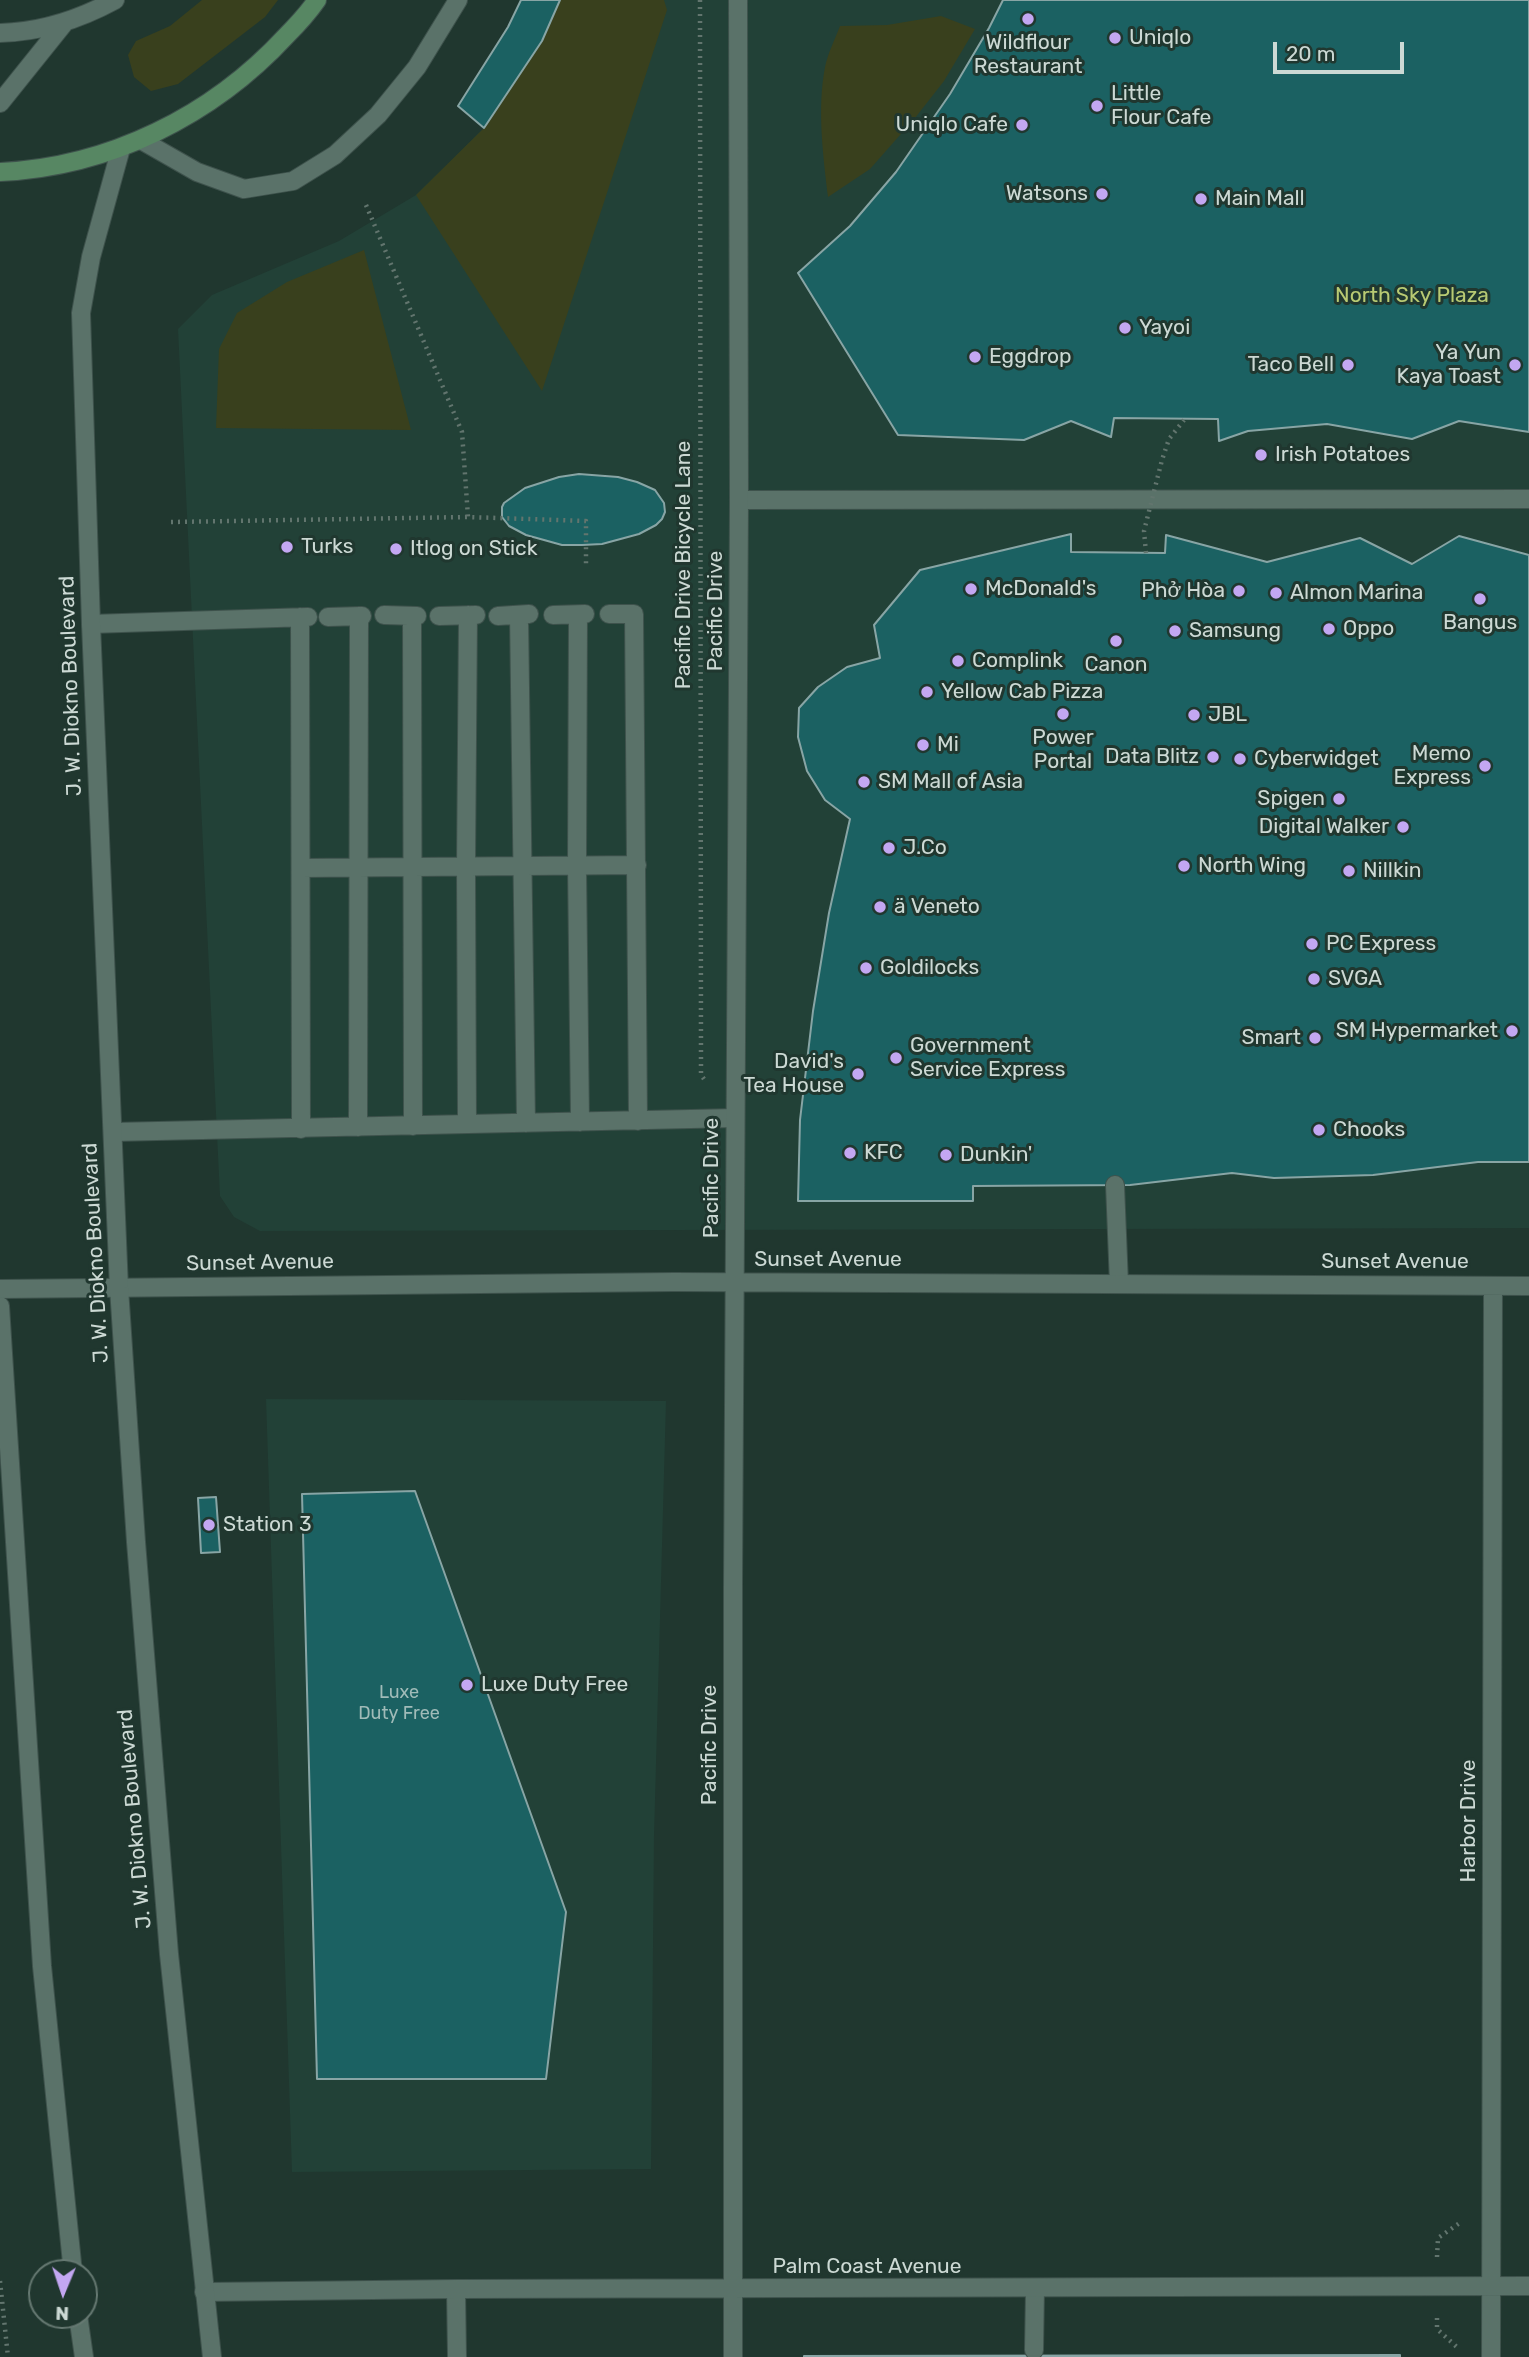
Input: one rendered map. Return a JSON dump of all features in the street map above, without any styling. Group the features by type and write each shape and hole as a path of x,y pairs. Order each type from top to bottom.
{"main road":[{"path":"0,172 36,171 121,148 207,105 263,61 317,0"}],"street":[{"path":"0,33 65,22 115,0"},
{"path":"141,140 197,172 244,189 293,181 335,155 379,115 417,67 458,0"},
{"name":"Pacific Drive","path":"733,2357 738,0"},
{"path":"0,103 65,22"},
{"name":"J. W. Diokno Boulevard","path":"121,148 91,257 81,313 91,624 119,1288 136,1542 169,1954 212,2357"},
{"path":"739,500 1529,499"},
{"path":"553,615 581,614 577,866 580,1122"},
{"path":"609,614 634,614 638,1121"},
{"path":"384,615 415,616 413,1126"},
{"path":"439,616 472,615 466,867 467,1124"},
{"path":"498,615 524,615 526,1123"},
{"path":"328,617 361,616 358,1127"},
{"path":"91,624 304,617 301,1129"},
{"path":"301,868 637,866"},
{"path":"113,1132 735,1118"},
{"path":"1115,1185 1119,1284"},
{"name":"Sunset Avenue","path":"0,1289 734,1283 1529,1286"},
{"name":"Harbor Drive","path":"1491,2357 1493,1286"},
{"path":"0,1306 42,1966 72,2259"},
{"name":"Palm Coast Avenue","path":"204,2292 1529,2286"},
{"path":"1034,2350 1035,2289"},
{"path":"456,2290 457,2357"},
{"path":"80,2329 84,2357"}],"path":[{"name":"Pacific Drive Bicycle Lane","path":"700,0 701,1075 735,1118"},
{"path":"366,205 463,432 468,517"},
{"path":"1146,553 1144,531 1159,471 1169,439 1184,420"},
{"path":"171,522 468,517 586,521 586,566"},
{"path":"0,2281 8,2357"}],"shaded area":[{"path":"202,0 278,0 265,17 178,84 151,91 134,77 128,55 136,41 170,26"},
{"name":"SM Mall of Asia","path":"560,0 1529,0 1529,1228 260,1231 234,1217 220,1196 178,329 212,295 339,241 416,195 484,128 542,41"},
{"path":"560,0 664,0 667,10 542,391 416,195 484,128 542,41"},
{"path":"941,16 975,29 944,81 870,169 828,197 821,99 826,62 840,26 887,25"},
{"path":"364,250 411,430 216,428 219,349 237,313 287,282"},
{"name":"Luxe Duty Free","path":"266,1399 666,1401 654,1836 651,2169 292,2172"}],"building":[{"path":"521,0 560,0 542,41 484,128 458,106 508,27"},
{"name":"Main Mall","path":"1003,0 1529,0 1529,432 1459,421 1412,439 1327,424 1248,431 1219,441 1218,419 1114,418 1111,437 1071,421 1024,440 898,435 798,273 850,226 896,172 950,94"},
{"path":"579,474 618,477 655,490 664,503 665,512 662,519 639,534 602,544 562,545 526,535 509,526 502,517 504,503 525,488 559,477"},
{"name":"North Wing","path":"1071,534 1071,552 1165,553 1166,535 1267,562 1360,538 1412,564 1459,536 1529,555 1529,1162 1478,1162 1373,1175 1274,1178 1232,1173 1130,1185 973,1186 973,1201 798,1201 800,1120 813,1011 829,913 850,819 825,800 807,771 798,737 799,708 818,687 847,667 880,658 874,625 920,570"},
{"path":"415,1491 566,1912 546,2079 317,2079 302,1494"},
{"name":"Station 3","path":"216,1497 220,1552 201,1553 198,1498"},
{"path":"804,2356 1400,2357 804,2357"}],"place":[{"name":"Wildflour Restaurant","path":"1028,19"},
{"name":"Uniqlo","path":"1115,38"},
{"name":"Little Flour Cafe","path":"1097,106"},
{"name":"Uniqlo Cafe","path":"1022,125"},
{"name":"Watsons","path":"1102,194"},
{"name":"Main Mall","path":"1201,199"},
{"name":"Yayoi","path":"1125,328"},
{"name":"Eggdrop","path":"975,357"},
{"name":"Taco Bell","path":"1348,365"},
{"name":"Ya Yun Kaya Toast","path":"1515,365"},
{"name":"Irish Potatoes","path":"1261,455"},
{"name":"Turks","path":"287,547"},
{"name":"Itlog on Stick","path":"396,549"},
{"name":"McDonald's","path":"971,589"},
{"name":"Phở Hòa","path":"1239,591"},
{"name":"Almon Marina","path":"1276,593"},
{"name":"Bangus","path":"1480,599"},
{"name":"Oppo","path":"1329,629"},
{"name":"Samsung","path":"1175,631"},
{"name":"Canon","path":"1116,641"},
{"name":"Complink","path":"958,661"},
{"name":"Yellow Cab Pizza","path":"927,692"},
{"name":"Power Portal","path":"1063,714"},
{"name":"JBL","path":"1194,715"},
{"name":"Mi","path":"923,745"},
{"name":"Data Blitz","path":"1213,757"},
{"name":"Cyberwidget","path":"1240,759"},
{"name":"Memo Express","path":"1485,766"},
{"name":"SM Mall of Asia","path":"864,782"},
{"name":"Spigen","path":"1339,799"},
{"name":"Digital Walker","path":"1403,827"},
{"name":"J.Co","path":"889,848"},
{"name":"North Wing","path":"1184,866"},
{"name":"Nillkin","path":"1349,871"},
{"name":"ä Veneto","path":"880,907"},
{"name":"PC Express","path":"1312,944"},
{"name":"Goldilocks","path":"866,968"},
{"name":"SVGA","path":"1314,979"},
{"name":"SM Hypermarket","path":"1512,1031"},
{"name":"Smart","path":"1315,1038"},
{"name":"Government Service Express","path":"896,1058"},
{"name":"David's Tea House","path":"858,1074"},
{"name":"Chooks","path":"1319,1130"},
{"name":"KFC","path":"850,1153"},
{"name":"Dunkin'","path":"946,1155"},
{"name":"Station 3","path":"209,1525"},
{"name":"Luxe Duty Free","path":"467,1685"}],"park label":[{"name":"North Sky Plaza","path":"1412,296"}]}
